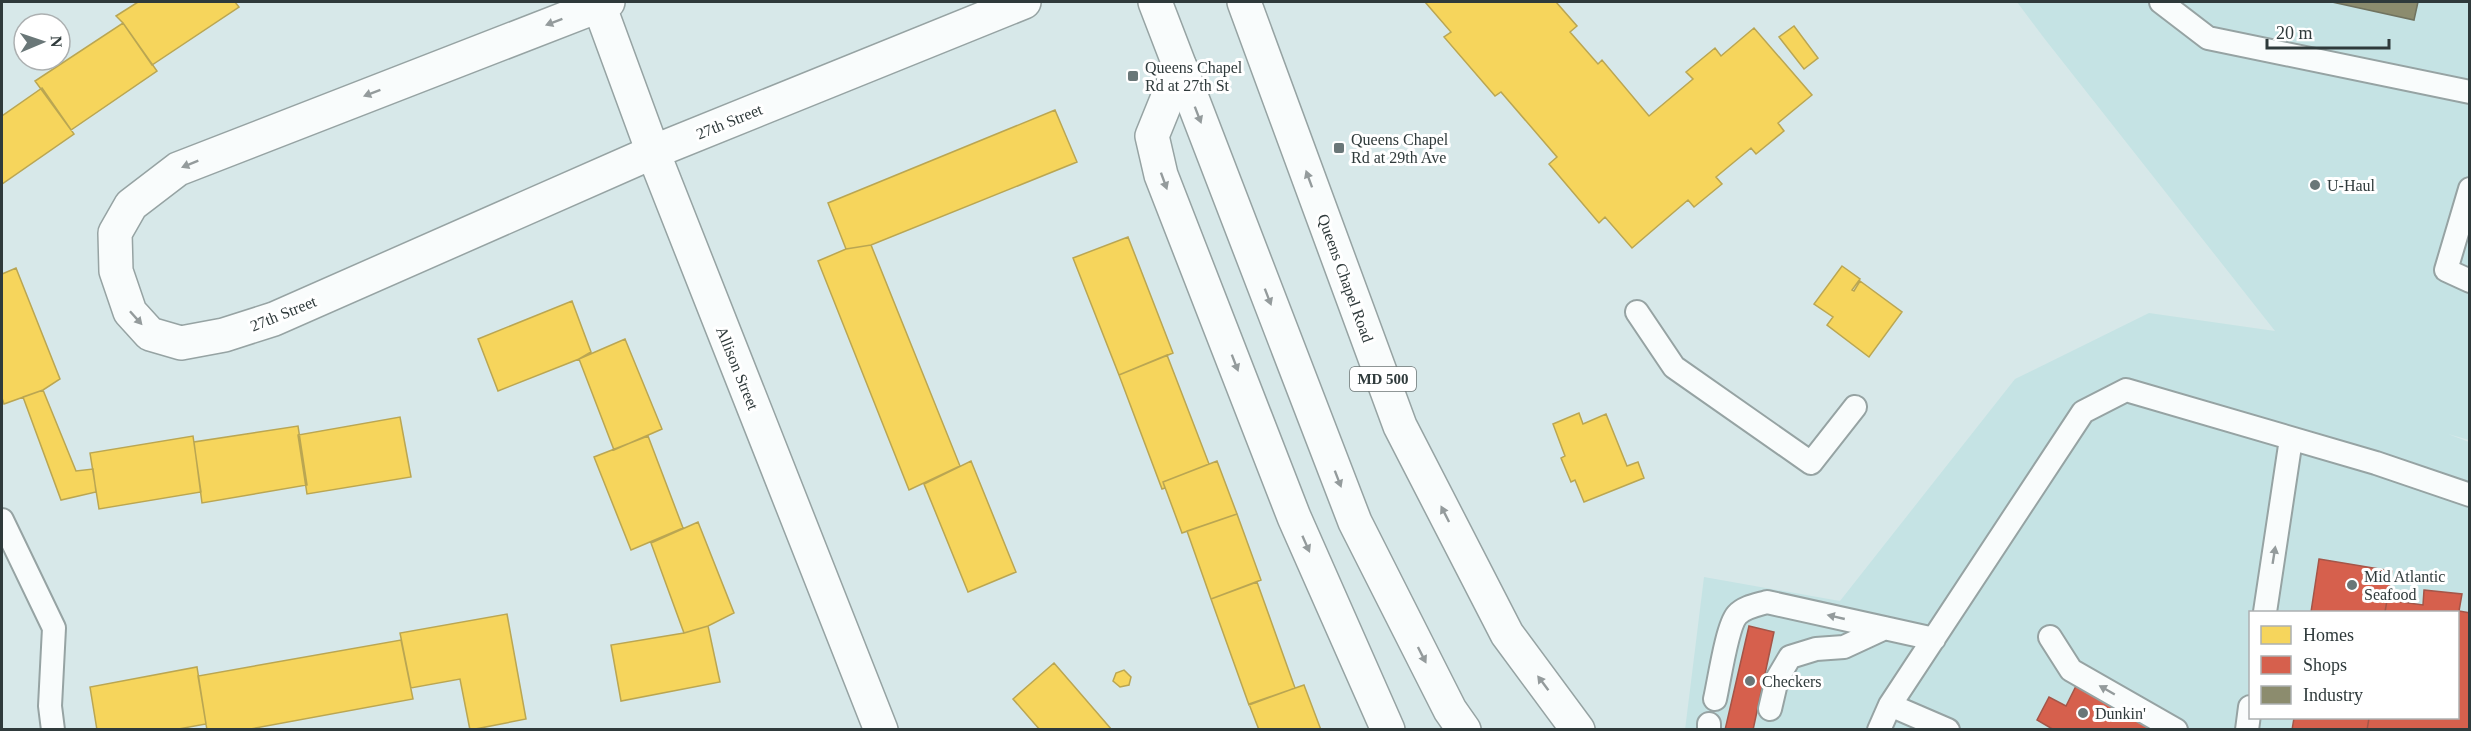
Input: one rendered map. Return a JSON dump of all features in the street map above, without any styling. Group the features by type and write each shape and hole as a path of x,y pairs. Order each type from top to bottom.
{"street":[{"name":"27th Street","path":"604,3 178,169 131,205 115,233 116,271 130,312 150,334 181,343 224,335 274,319 652,152 1024,2"},
{"path":"1155,2 1355,522 1450,710 1464,729"},
{"name":"Queens Chapel Road","path":"1244,2 1400,426 1507,634 1578,729"},
{"name":"Allison Street","path":"604,3 652,152 881,729"},
{"path":"1180,67 1152,136 1161,175 1294,517 1388,729"}],"lane":[{"path":"2161,2 2208,38 2469,92"},
{"path":"2469,189 2446,270 2469,281"},
{"path":"1637,312 1674,367 1810,463 1855,407"},
{"path":"1879,729 1890,705 2083,412 2126,390 2376,463 2469,495"},
{"path":"2265,611 2291,439"},
{"path":"2,520 54,628 50,706 53,729"},
{"path":"1715,699 1727,642 1736,616 1750,606 1767,602 1934,639"},
{"path":"1770,709 1778,679 1790,657 1816,649 1844,647 1885,628"},
{"path":"2050,637 2071,670 2176,729"},
{"path":"1890,705 1948,729"}],"shaded area":[{"path":"2017,2 2469,2 2469,440 2448,434 2469,442 2469,729 1685,730 1704,577 1840,601 2015,379 2149,313 2275,331"}],"building: Homes":[{"path":"138,2 235,2 239,7 152,65 116,16"},
{"path":"1425,2 1556,2 1577,26 1570,32 1598,64 1602,60 1649,116 1693,79 1686,72 1715,48 1721,56 1754,28 1812,95 1778,123 1784,131 1756,154 1751,148 1716,177 1722,184 1694,207 1688,200 1632,248 1605,217 1599,223 1549,164 1557,157 1501,92 1495,96 1444,37 1451,32"},
{"path":"123,23 157,71 71,130 35,81 49,72 72,72 72,57"},
{"path":"1794,26 1818,58 1804,69 1779,37"},
{"path":"42,88 74,134 2,184 2,116"},
{"path":"1055,110 1077,162 871,245 846,249 828,203"},
{"path":"1128,237 1173,353 1119,375 1073,258"},
{"path":"871,245 960,466 909,490 818,261 846,249"},
{"path":"1842,266 1860,279 1852,290 1854,291 1860,281 1902,312 1869,357 1827,325 1833,317 1814,304"},
{"path":"16,268 60,379 43,390 4,404 2,398 2,274"},
{"path":"572,301 591,352 579,359 498,391 478,339"},
{"path":"625,339 662,429 614,450 579,359"},
{"path":"1167,355 1209,464 1163,482 1165,488 1162,489 1119,375"},
{"path":"43,390 76,471 93,469 96,492 61,500 23,397"},
{"path":"1579,413 1583,424 1606,414 1627,466 1638,462 1644,478 1584,502 1575,480 1571,482 1561,458 1565,456 1553,424"},
{"path":"400,417 411,477 307,494 298,435"},
{"path":"298,426 307,485 202,503 194,442"},
{"path":"193,436 201,492 99,509 90,453"},
{"path":"648,436 683,528 631,550 594,457"},
{"path":"971,461 1016,572 968,592 924,484"},
{"path":"1217,461 1237,514 1182,533 1163,482"},
{"path":"1237,514 1261,580 1211,599 1187,531"},
{"path":"698,522 734,613 708,626 684,633 651,543"},
{"path":"1257,582 1295,688 1249,705 1211,599"},
{"path":"507,614 526,719 470,730 460,679 411,688 400,633"},
{"path":"708,626 720,682 621,701 611,645 684,633"},
{"path":"401,640 413,699 245,730 207,730 198,676"},
{"path":"1054,663 1112,730 1040,730 1013,699"},
{"path":"197,667 206,724 173,730 97,730 90,687"},
{"path":"1124,670 1131,677 1129,685 1120,687 1113,681 1116,673"},
{"path":"1304,685 1321,730 1259,730 1249,704"}],"building: Shops":[{"name":"Mid Atlantic Seafood","path":"2319,559 2392,571 2385,611 2311,611"},
{"path":"2424,590 2462,594 2459,611 2385,611 2387,600 2423,605"},
{"path":"2459,611 2470,613 2470,730 2367,730 2369,719 2459,719"},
{"name":"Checkers","path":"1749,626 1774,632 1753,730 1725,730"},
{"name":"Dunkin'","path":"2076,686 2156,730 2054,730 2037,720 2049,697 2066,706"},
{"path":"2294,719 2369,719 2367,730 2292,730"}],"building: Industry":[{"path":"2332,2 2418,2 2414,20"}],"place":[{"name":"Queens Chapel Rd at 27th St","path":"1133,76"},
{"name":"Queens Chapel Rd at 29th Ave","path":"1339,148"},
{"name":"U-Haul","path":"2315,185"},
{"name":"Mid Atlantic Seafood","path":"2352,585"},
{"name":"Checkers","path":"1750,681"},
{"name":"Dunkin'","path":"2083,713"}]}
